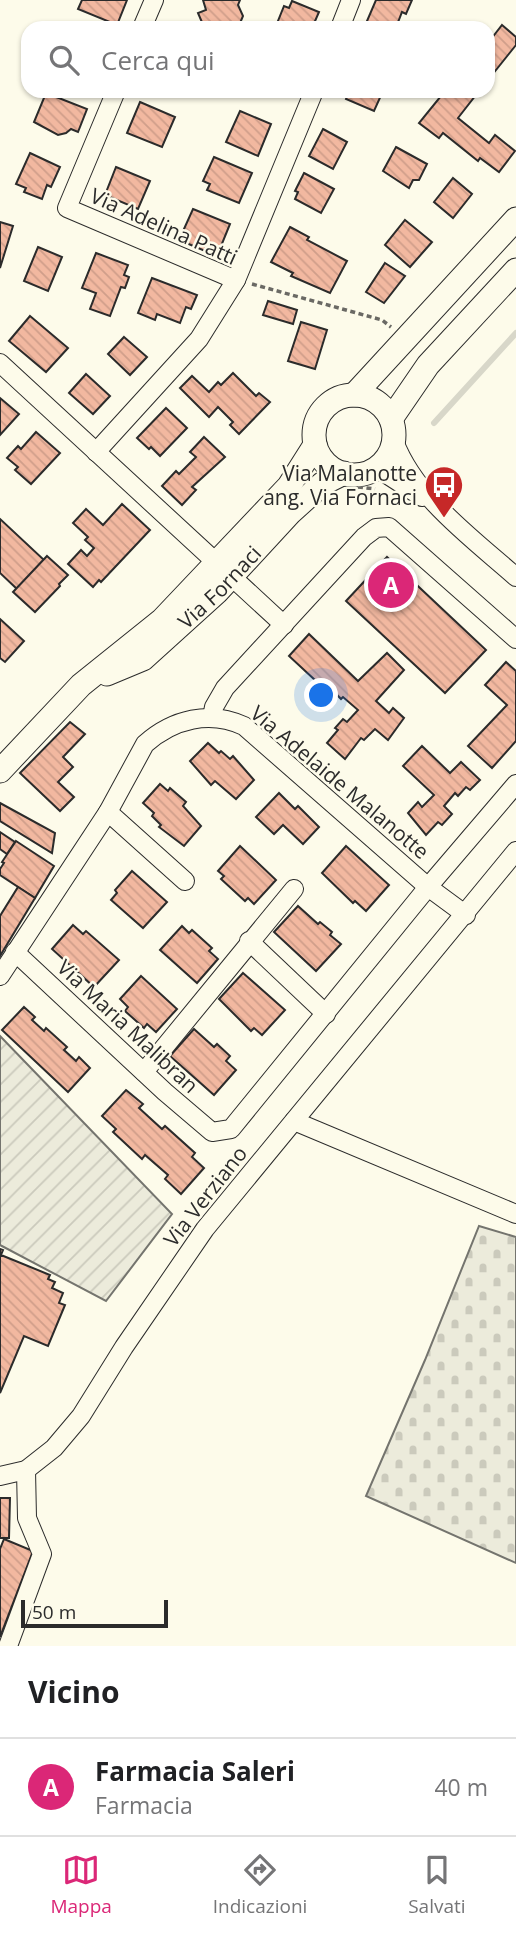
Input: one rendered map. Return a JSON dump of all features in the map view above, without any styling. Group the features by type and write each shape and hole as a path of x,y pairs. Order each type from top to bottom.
{"street":[{"path":"145,21 154,0"},
{"path":"343,21 351,0"},
{"name":"Via Adelina Patti","path":"96,452 199,340 236,280 67,208 113,98"},
{"path":"236,280 311,98"},
{"name":"Via Fornaci","path":"225,568 289,486 315,445 316,424 323,411 333,400 354,395 516,219"},
{"path":"445,513 377,468 391,451 393,430 411,387 516,270"},
{"path":"0,363 284,625"},
{"path":"354,395 372,399 387,411 399,454 415,479 445,513 516,577"},
{"path":"315,445 326,463 344,474"},
{"name":"Via Fornaci","path":"0,771 81,685 225,568 322,484 344,474 361,474 377,468"},
{"path":"0,976 108,812 145,744 155,735 173,726 196,718 212,717 214,707 225,688 376,528 388,527 515,634"},
{"name":"Via Adelaide Malanotte","path":"212,717 227,718 244,726 428,887 466,915"},
{"name":"Via Adelaide Malanotte","path":"212,1132 231,1129 428,887 516,784"},
{"path":"108,812 185,881"},
{"path":"516,852 294,1121 516,1214"},
{"path":"144,1072 294,888"},
{"path":"249,941 326,1014"},
{"name":"Via Maria Malibran","path":"15,952 212,1132"},
{"name":"Via Verziano","path":"0,1476 26,1470 54,1448 81,1416 124,1347 205,1229 294,1121"},
{"path":"8,1646 42,1554 27,1518 26,1470"}],"path":[{"path":"236,280 382,320 407,338"}],"green space":[{"path":"0,1036 172,1214 106,1301 0,1245"},
{"path":"479,1226 516,1237 516,1563 366,1496"}],"building":[{"path":"82,0 127,0 119,21 107,21 78,9"},
{"path":"203,0 240,0 238,5 243,16 241,21 201,21 198,13 206,10"},
{"path":"376,0 412,0 406,14 402,12 399,21 367,21"},
{"path":"292,1 319,12 315,21 278,21 284,6 289,8"},
{"path":"502,25 516,37 516,45 495,71 495,34"},
{"path":"44,98 59,98 87,109 78,132 71,129 58,135 34,122"},
{"path":"346,98 380,98 374,111"},
{"path":"439,98 474,98 458,118 489,143 495,135 515,151 499,172 480,158 478,161 443,133 439,138 419,123"},
{"path":"140,102 175,117 162,147 127,133"},
{"path":"240,111 271,124 258,156 226,142"},
{"path":"323,129 347,142 333,169 309,156"},
{"path":"396,147 427,164 419,180 413,180 409,188 383,171"},
{"path":"30,153 60,167 51,187 47,185 42,199 24,192 26,188 16,184"},
{"path":"214,157 252,173 239,203 207,190 210,184 203,181"},
{"path":"116,167 150,181 138,209 105,195"},
{"path":"304,173 334,189 321,213 295,199 298,192 295,191"},
{"path":"453,178 472,194 453,218 434,202"},
{"path":"193,209 230,224 217,256 179,240"},
{"path":"405,220 432,242 410,267 385,245"},
{"path":"0,222 13,226 0,268"},
{"path":"290,227 309,237 307,240 347,261 330,293 291,276 293,273 271,262"},
{"path":"38,247 62,257 48,291 24,281"},
{"path":"96,253 128,265 124,275 129,277 125,288 121,287 110,316 90,309 96,293 82,288"},
{"path":"385,263 405,276 384,303 366,292"},
{"path":"152,278 197,295 191,309 186,307 180,323 157,314 155,320 138,313"},
{"path":"268,301 297,310 293,324 263,315"},
{"path":"30,316 68,348 46,372 9,341"},
{"path":"301,322 327,330 315,369 288,361"},
{"path":"124,337 147,357 130,375 108,354"},
{"path":"233,373 256,396 259,393 270,402 239,434 230,425 233,422 218,407 209,417 180,388 192,376 209,392 218,382 221,385"},
{"path":"86,374 110,396 93,414 69,393"},
{"path":"0,398 19,414 0,435"},
{"path":"166,408 187,428 160,456 137,438"},
{"path":"36,432 60,453 31,484 15,470 18,467 7,458 18,446 21,449"},
{"path":"204,437 225,457 192,487 196,490 182,505 162,486 176,471 179,474 196,457 190,452"},
{"path":"122,504 150,530 101,582 99,580 93,587 68,564 81,550 87,556 94,548 85,540 88,537 73,523 86,509 103,525"},
{"path":"0,519 44,560 17,589 0,573"},
{"path":"47,556 68,575 35,612 13,592"},
{"path":"387,557 486,650 445,693 346,601"},
{"path":"0,619 24,641 5,662 0,658"},
{"path":"309,634 358,681 387,653 404,670 376,701 389,713 393,708 404,718 388,740 375,729 364,740 361,738 345,759 327,743 343,719 347,722 358,710 332,690 329,693 289,656"},
{"path":"506,662 516,671 516,741 492,768 468,746 507,705 485,685"},
{"path":"70,722 85,734 63,757 73,767 58,782 74,797 60,811 20,773"},
{"path":"208,743 230,759 233,756 254,780 236,799 215,781 211,785 190,761"},
{"path":"422,746 450,773 461,762 480,780 470,790 466,787 458,796 455,793 444,806 452,814 442,825 438,822 426,835 408,813 418,802 422,807 434,795 403,766"},
{"path":"160,784 168,791 170,788 186,802 183,806 201,826 184,846 159,827 161,825 152,816 154,813 143,803"},
{"path":"279,793 295,809 298,806 319,827 303,844 283,825 274,834 256,817"},
{"path":"0,803 55,833 52,853 0,821"},
{"path":"0,832 15,842 7,854 0,849"},
{"path":"16,841 54,866 35,898 0,875 4,863 2,862"},
{"path":"240,846 276,880 254,904 248,898 245,901 221,879 224,876 218,871"},
{"path":"346,846 389,885 366,911 355,901 353,903 322,873"},
{"path":"132,871 167,902 143,928 111,900 117,893 115,890"},
{"path":"18,887 35,898 0,956 0,916"},
{"path":"298,906 318,924 320,922 332,932 330,935 341,944 316,971 274,932"},
{"path":"73,925 83,934 86,931 119,960 94,987 52,949"},
{"path":"182,926 189,933 192,930 212,948 209,951 218,959 197,983 160,950"},
{"path":"243,973 285,1010 262,1035 254,1028 251,1031 219,999"},
{"path":"141,976 177,1009 156,1032 147,1024 144,1028 125,1011 128,1007 120,999"},
{"path":"24,1007 35,1017 32,1020 44,1031 46,1028 67,1047 64,1050 76,1061 79,1057 90,1068 68,1092 2,1030"},
{"path":"194,1029 214,1047 217,1044 230,1056 226,1061 236,1070 214,1095 170,1056"},
{"path":"126,1090 143,1104 139,1108 162,1129 165,1126 195,1153 192,1157 204,1168 181,1194 165,1179 168,1175 145,1155 142,1159 113,1132 116,1129 102,1116"},
{"path":"0,1249 3,1250 1,1255 50,1275 48,1279 55,1282 52,1288 63,1293 59,1303 65,1305 48,1346 24,1336 0,1393"},
{"path":"0,1498 10,1498 9,1538 0,1538"},
{"path":"4,1539 33,1551 0,1637 0,1549"}],"waterway":[{"path":"434,423 516,333"}],"place":[{"name":"Via Malanotte ang. Via Fornaci","path":"444,519"},
{"name":"Farmacia Saleri","path":"391,585"}]}
